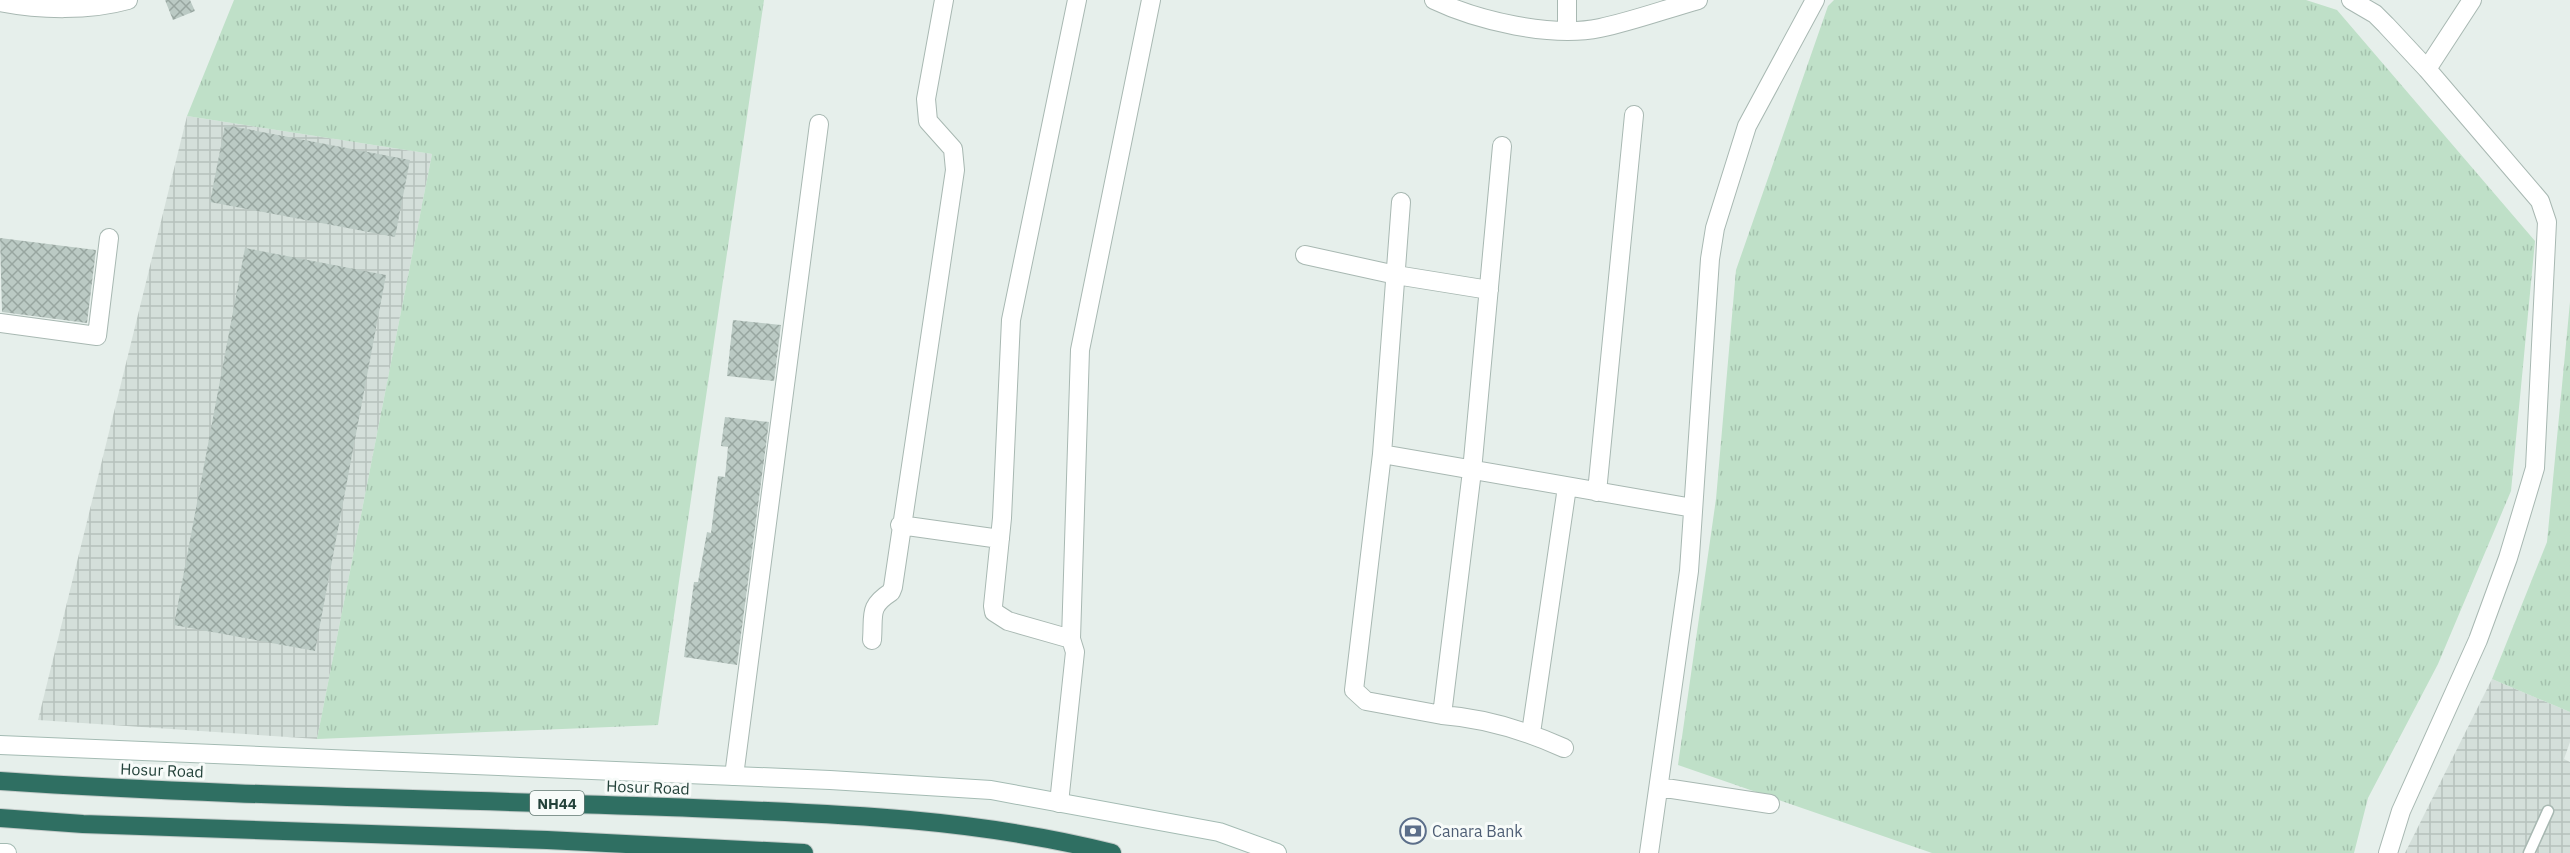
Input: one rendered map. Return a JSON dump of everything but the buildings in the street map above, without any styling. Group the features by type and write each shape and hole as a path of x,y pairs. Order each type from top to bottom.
{"highway":[{"name":"Hosur Road","path":"0,781 88,787 520,802 874,818 964,826 1026,835 1112,853"},
{"name":"NH44","path":"0,819 83,824 558,840 804,853"}],"street":[{"path":"0,2 24,7 108,6 128,0"},
{"path":"872,640 874,606 879,598 891,592 893,587 900,525 955,170 952,148 928,121 926,99 944,0"},
{"path":"1071,639 1008,621 994,612 1011,320 1077,0"},
{"path":"1059,803 1075,652 1071,639 1080,350 1151,0"},
{"path":"1434,0 1513,25 1567,31 1600,28 1698,0"},
{"path":"1567,0 1567,31"},
{"path":"1649,853 1684,613 1710,259 1715,228 1747,126 1815,0"},
{"path":"2350,0 2375,14 2427,69 2541,201 2547,222 2535,468 2508,558 2478,640 2401,811 2388,853"},
{"path":"2427,69 2472,0"},
{"path":"1597,492 1634,115"},
{"path":"734,776 819,124"},
{"path":"1442,715 1472,471 1502,146"},
{"path":"1401,202 1382,454 1354,690 1366,700 1457,716 1531,733 1564,748"},
{"path":"0,323 96,336 109,238"},
{"path":"1305,255 1396,275 1489,290"},
{"path":"1382,454 1693,508"},
{"path":"1531,733 1567,487"},
{"path":"900,525 1000,539"},
{"path":"0,745 734,776 991,790 1219,832 1277,853"},
{"path":"1659,787 1770,804"},
{"path":"0,853 8,853"}],"lane":[{"path":"2529,853 2548,811"}],"shaded area":[{"path":"187,116 432,154 317,739 38,720"},
{"path":"2492,679 2570,712 2570,742 2564,759 2570,762 2570,853 2405,853"}],"green space":[{"path":"234,0 764,0 658,725 317,739 432,154 187,116"},
{"path":"1834,0 2306,0 2337,10 2535,241 2511,491 2438,664 2368,798 2354,853 1932,853 1678,765 1716,499 1736,270 1828,6"},
{"path":"2570,302 2570,712 2492,679 2547,542"}],"place":[{"name":"Canara Bank","path":"1413,831"}]}
